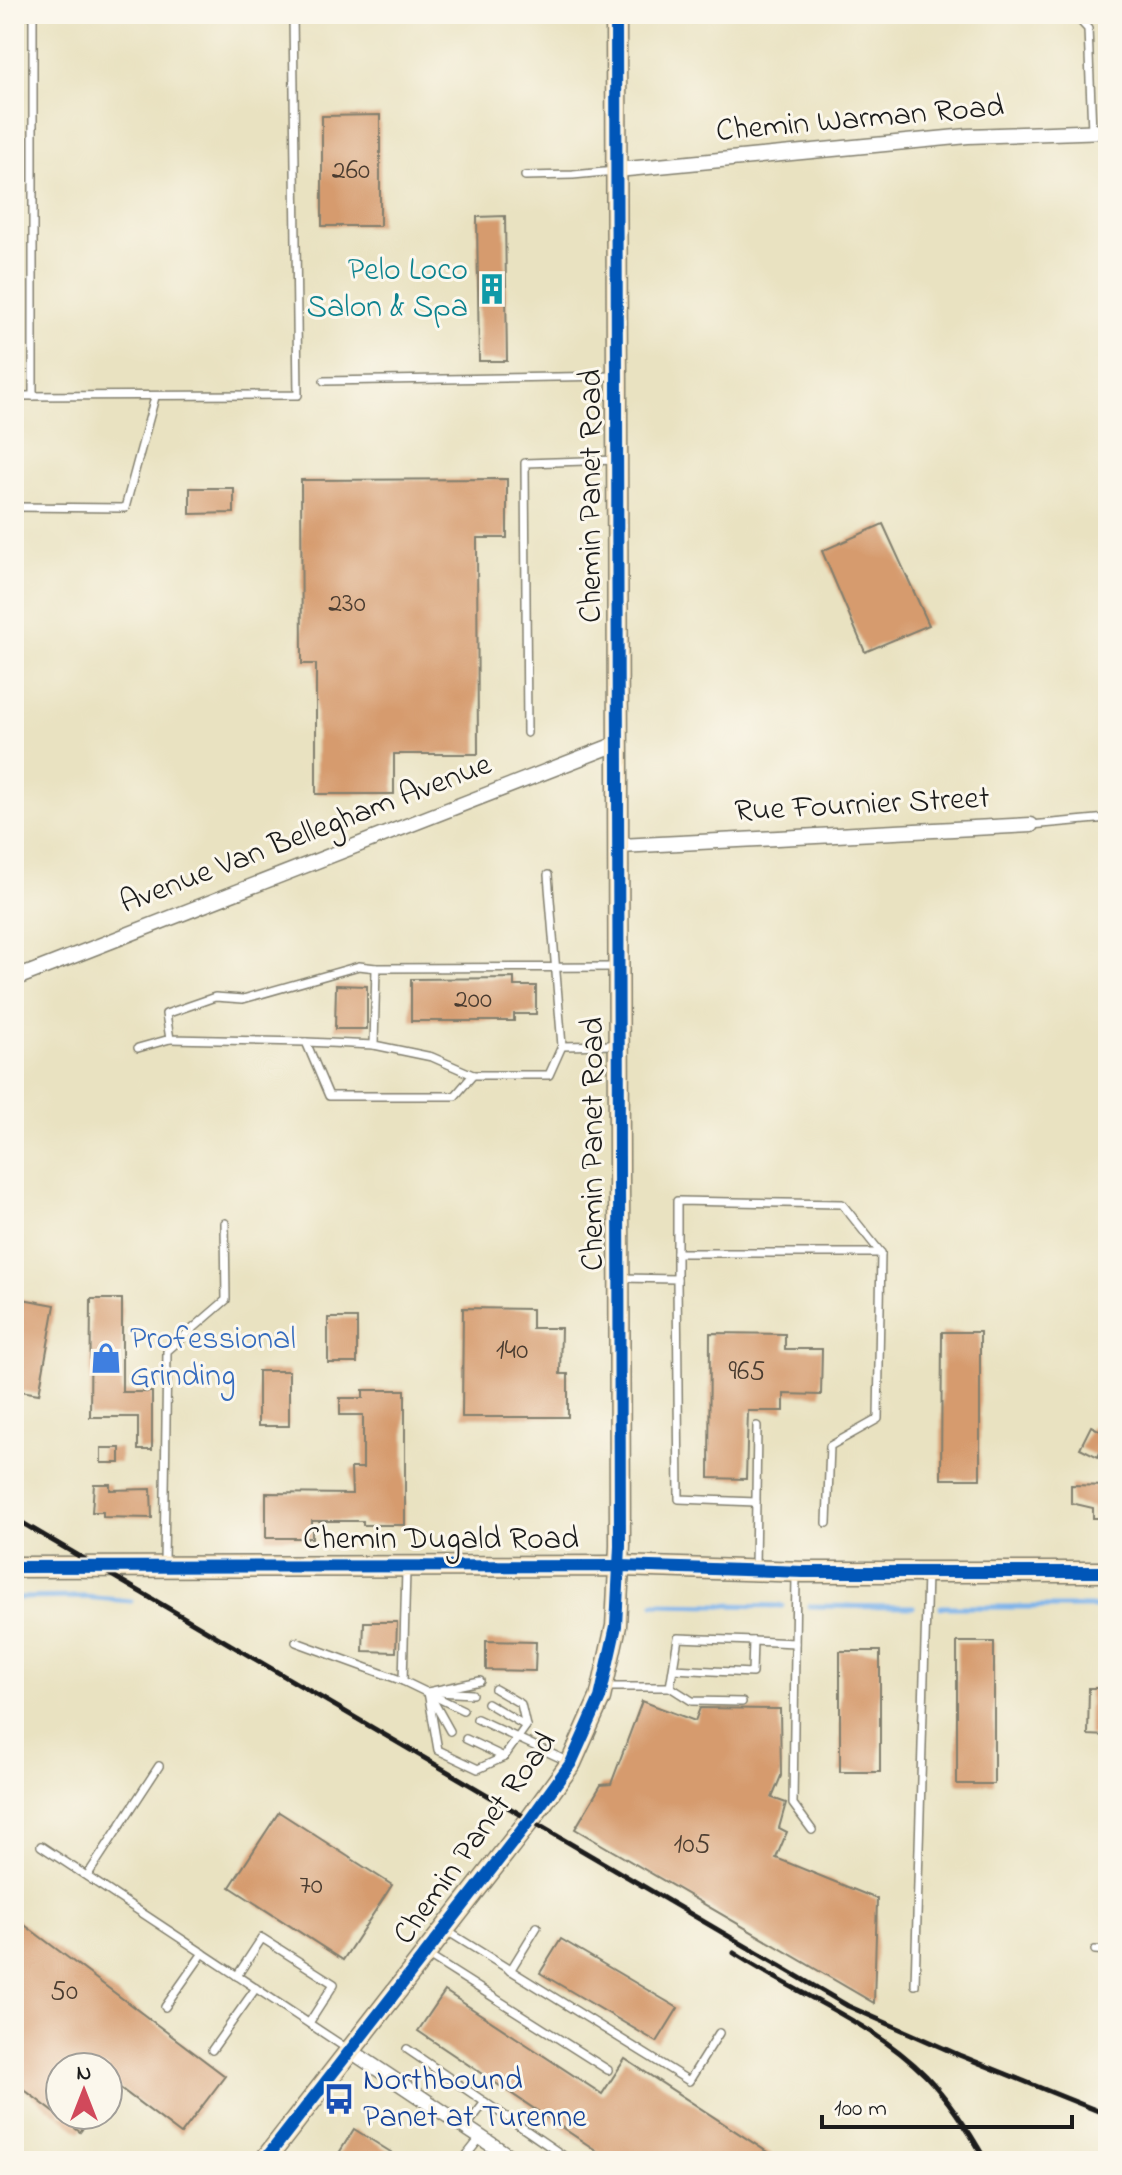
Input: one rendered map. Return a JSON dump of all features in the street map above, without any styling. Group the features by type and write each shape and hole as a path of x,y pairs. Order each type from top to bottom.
{"street":[{"name":"Chemin Panet Road","path":"264,2161 571,1763 602,1687 616,1626 620,1566 620,846 616,14"},
{"name":"Chemin Warman Road","path":"617,170 968,136 1108,131"},
{"name":"Avenue Van Bellegham Avenue","path":"14,979 619,743"},
{"name":"Rue Fournier Street","path":"620,846 1031,825"},
{"name":"Chemin Dugald Road","path":"14,1567 620,1566 754,1571 1108,1572"},
{"path":"351,2051 516,2161"}],"lane":[{"path":"33,14 33,396"},
{"path":"14,396 298,395 293,14"},
{"path":"1074,14 1083,18 1088,29 1092,131"},
{"path":"525,176 617,170"},
{"path":"324,381 618,376"},
{"path":"14,507 125,508 155,397"},
{"path":"527,733 525,463 618,460"},
{"name":"Rue Fournier Street","path":"1031,825 1108,818"},
{"path":"138,1048 170,1039 374,1045 432,1057 473,1075 549,1075 562,1046 548,875"},
{"path":"170,1039 166,1014 215,997 243,999 359,966 620,967"},
{"path":"374,1045 376,968"},
{"path":"306,1042 329,1096 455,1096 473,1075"},
{"path":"562,1046 620,1045"},
{"path":"756,1502 679,1499 677,1201 842,1204 881,1253 878,1419 830,1446 827,1523"},
{"path":"164,1567 167,1351 226,1300 225,1223"},
{"path":"677,1253 881,1253"},
{"path":"620,1278 677,1279"},
{"path":"754,1571 757,1426"},
{"path":"403,1681 406,1566"},
{"path":"796,1571 793,1804 812,1830"},
{"path":"915,1985 927,1572"},
{"path":"670,1687 678,1638 795,1643"},
{"path":"673,1669 752,1673 753,1641"},
{"path":"296,1642 403,1681 463,1710"},
{"path":"428,1692 480,1681"},
{"path":"602,1687 670,1687 692,1701 742,1702"},
{"path":"428,1692 438,1750 478,1769 504,1757 526,1726 521,1704 495,1689"},
{"path":"428,1692 472,1694"},
{"path":"428,1692 450,1731"},
{"path":"487,1703 526,1726"},
{"path":"477,1719 571,1763"},
{"path":"466,1739 504,1757"},
{"path":"87,1876 159,1766"},
{"path":"41,1846 351,2051"},
{"path":"510,1971 537,1927"},
{"path":"445,1930 689,2081 719,2033"},
{"path":"237,1976 262,1938 334,1984 309,2023"},
{"path":"1095,1950 1108,1951"},
{"path":"165,2007 203,1953"},
{"path":"425,1954 608,2070"},
{"path":"212,2050 256,1988"},
{"path":"407,2049 571,2161"},
{"path":"466,2127 485,2102"},
{"path":"462,2161 481,2137"}],"building":[{"path":"380,115 380,226 322,226 322,116"},
{"name":"Pelo Loco Salon & Spa","path":"505,216 507,361 479,361 477,217"},
{"path":"507,479 507,538 477,538 478,754 394,754 394,794 316,794 316,664 302,664 301,480"},
{"path":"190,488 234,488 234,513 190,514"},
{"path":"883,524 929,625 865,652 822,551"},
{"path":"514,978 514,986 536,986 536,1014 514,1014 514,1021 411,1021 411,979"},
{"path":"336,985 367,986 367,1029 335,1029"},
{"path":"17,1298 55,1305 39,1394 14,1390 14,1314"},
{"name":"Professional Grinding","path":"91,1299 122,1299 122,1392 152,1392 152,1450 138,1450 138,1417 90,1417"},
{"path":"463,1308 532,1309 532,1328 561,1328 560,1374 568,1374 568,1417 462,1417"},
{"path":"328,1318 357,1318 357,1363 328,1363"},
{"path":"942,1332 980,1332 980,1479 941,1479"},
{"path":"710,1333 785,1334 785,1349 822,1349 821,1395 784,1394 784,1411 748,1411 746,1479 709,1478"},
{"path":"258,1371 289,1371 289,1426 258,1426"},
{"path":"363,1390 405,1390 405,1525 312,1521 312,1538 266,1538 266,1493 352,1494 351,1468 363,1468 363,1415 340,1415 340,1398 363,1398"},
{"path":"1091,1426 1108,1435 1098,1457 1080,1448"},
{"path":"101,1448 120,1448 120,1463 101,1463"},
{"path":"94,1484 110,1484 110,1490 151,1489 152,1518 103,1517 103,1512 92,1512"},
{"path":"1071,1485 1108,1486 1108,1518 1093,1518 1093,1508 1071,1503"},
{"path":"364,1622 397,1622 396,1652 363,1651"},
{"path":"486,1641 536,1642 535,1671 486,1670"},
{"path":"957,1642 994,1642 994,1784 957,1784"},
{"path":"840,1651 880,1651 880,1772 840,1772"},
{"path":"1089,1688 1108,1688 1108,1736 1088,1735"},
{"path":"642,1701 695,1721 700,1708 780,1709 781,1776 772,1798 786,1803 779,1828 787,1832 776,1858 877,1899 874,2003 575,1829 601,1785 611,1784"},
{"path":"279,1812 392,1885 343,1960 230,1887"},
{"path":"14,1917 225,2076 181,2134 124,2091 124,2051 44,2051 44,2105 14,2082"},
{"path":"561,1939 678,2008 657,2042 540,1973"},
{"path":"445,1991 602,2094 625,2059 781,2161 612,2161 418,2031"},
{"path":"354,2129 405,2161 334,2161"}],"waterway":[{"path":"14,1598 85,1597 131,1601"},
{"path":"654,1604 782,1606"},
{"path":"809,1606 913,1607"},
{"path":"941,1607 1108,1607"}],"railway":[{"path":"14,1518 848,2006 1108,2115"},
{"path":"734,1953 858,2024 905,2057 943,2096 986,2161"}],"cycle path":[{"path":"264,2161 571,1763 600,1698 616,1626 620,1546 616,14"},
{"path":"14,1567 620,1566 803,1572 1108,1572"}],"place":[{"name":"Pelo Loco Salon & Spa","path":"492,289"},
{"name":"Professional Grinding","path":"106,1358"},
{"name":"Northbound Panet at Turenne","path":"339,2099"}]}
